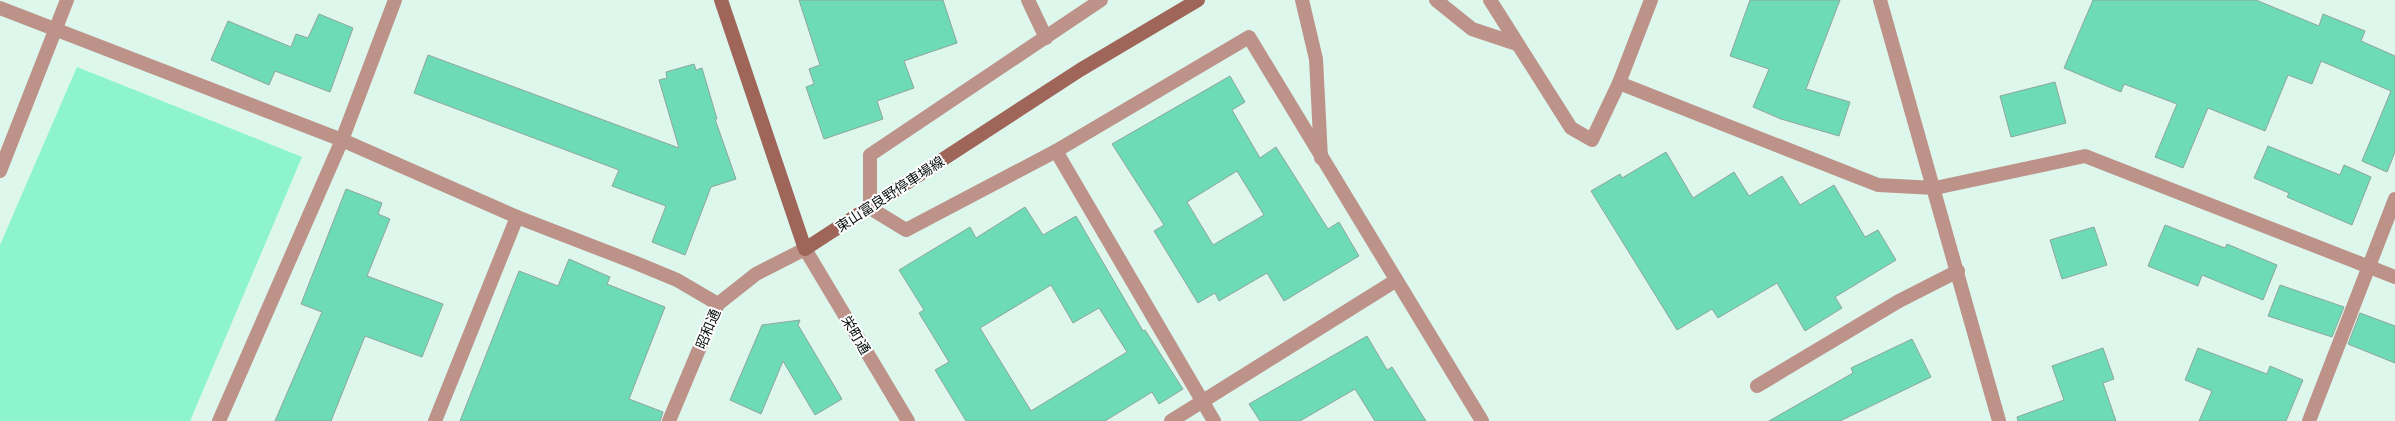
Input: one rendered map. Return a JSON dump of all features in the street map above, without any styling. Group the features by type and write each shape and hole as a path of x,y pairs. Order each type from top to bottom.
{"main road":[{"path":"721,0 805,249"},
{"name":"東山富良野停車場線","path":"805,249 1080,70 1198,0"}],"street":[{"path":"0,171 67,0"},
{"path":"219,421 342,140 395,0"},
{"path":"1028,0 1046,38"},
{"path":"1101,0 870,155 870,208 906,230 1056,151 1249,37 1395,281 1482,421"},
{"path":"1302,0 1316,59 1321,158"},
{"path":"1436,0 1472,29 1517,44"},
{"path":"1490,0 1571,128 1592,140 1618,83 1651,0"},
{"path":"1880,0 1999,421"},
{"path":"0,8 55,31 342,140 517,217 636,262 677,280 718,304"},
{"path":"1618,83 1878,185 1934,188 2085,156 2395,277"},
{"path":"1056,151 1214,421"},
{"path":"2309,421 2395,199"},
{"path":"435,421 517,217"},
{"name":"昭和通","path":"669,421 718,304 756,274 805,249"},
{"name":"栄町通","path":"805,249 908,421"},
{"path":"1756,386 1900,301 1958,271"},
{"path":"1171,421 1395,281"}],"green space":[{"path":"77,67 302,157 190,421 0,421 0,245"}],"building":[{"path":"799,0 943,0 957,43 904,61 914,88 877,101 883,119 824,139 806,87 814,84 809,69 820,65"},
{"path":"1750,0 1840,0 1806,89 1850,102 1839,136 1781,119 1753,107 1769,69 1730,56"},
{"path":"2093,0 2256,0 2319,26 2323,14 2365,31 2361,41 2395,56 2395,152 2387,172 2362,161 2391,91 2321,61 2312,84 2288,75 2265,131 2208,108 2183,168 2155,157 2177,104 2124,84 2121,92 2064,68"},
{"path":"319,14 353,28 330,92 275,71 269,85 211,60 228,21 291,47 296,34 308,38"},
{"path":"428,55 679,148 659,80 667,78 666,72 694,64 696,70 702,68 717,119 715,119 736,179 711,187 685,255 652,242 666,206 612,186 619,170 414,93"},
{"path":"1230,76 1245,102 1232,110 1260,158 1276,147 1328,229 1339,222 1359,256 1284,301 1267,273 1219,301 1215,293 1198,303 1154,231 1164,225 1112,144","holes":["1237,171 1264,215 1213,245 1187,202"]},
{"path":"2055,82 2066,123 2011,137 2000,96"},
{"path":"2268,146 2340,175 2344,165 2371,177 2352,225 2287,197 2289,193 2254,178"},
{"path":"1666,152 1693,198 1734,172 1749,196 1782,176 1800,205 1834,185 1865,237 1878,230 1896,260 1835,297 1842,308 1805,331 1777,283 1718,318 1712,309 1677,330 1591,191 1620,174 1622,178"},
{"path":"346,189 382,203 378,214 390,219 367,276 443,304 422,357 365,336 331,421 275,421 322,312 301,304"},
{"path":"1025,207 1043,235 1076,216 1143,331 1145,330 1183,389 1159,404 1152,392 1105,421 966,421 935,370 949,362 919,313 924,310 899,270 970,227 976,238","holes":["1051,285 1073,323 1099,308 1127,352 1031,411 980,328"]},
{"path":"2165,225 2225,248 2227,244 2277,265 2263,300 2202,275 2198,286 2148,266"},
{"path":"2094,227 2107,265 2062,279 2050,240"},
{"path":"569,259 610,277 607,284 665,307 629,399 663,412 660,421 460,421 519,271 558,286"},
{"path":"2280,285 2344,307 2332,337 2268,316"},
{"path":"2360,313 2395,326 2395,363 2348,344"},
{"path":"800,320 798,325 842,399 815,415 783,361 761,414 730,400 762,325"},
{"path":"1367,336 1387,370 1392,367 1426,421 1375,421 1355,389 1300,421 1260,421 1249,404"},
{"path":"1912,339 1931,377 1840,421 1769,421 1853,373 1851,368"},
{"path":"2103,348 2114,379 2103,383 2116,421 2018,421 2017,417 2064,400 2052,366"},
{"path":"2198,348 2267,374 2270,366 2303,380 2286,421 2199,421 2212,391 2185,380"}]}
